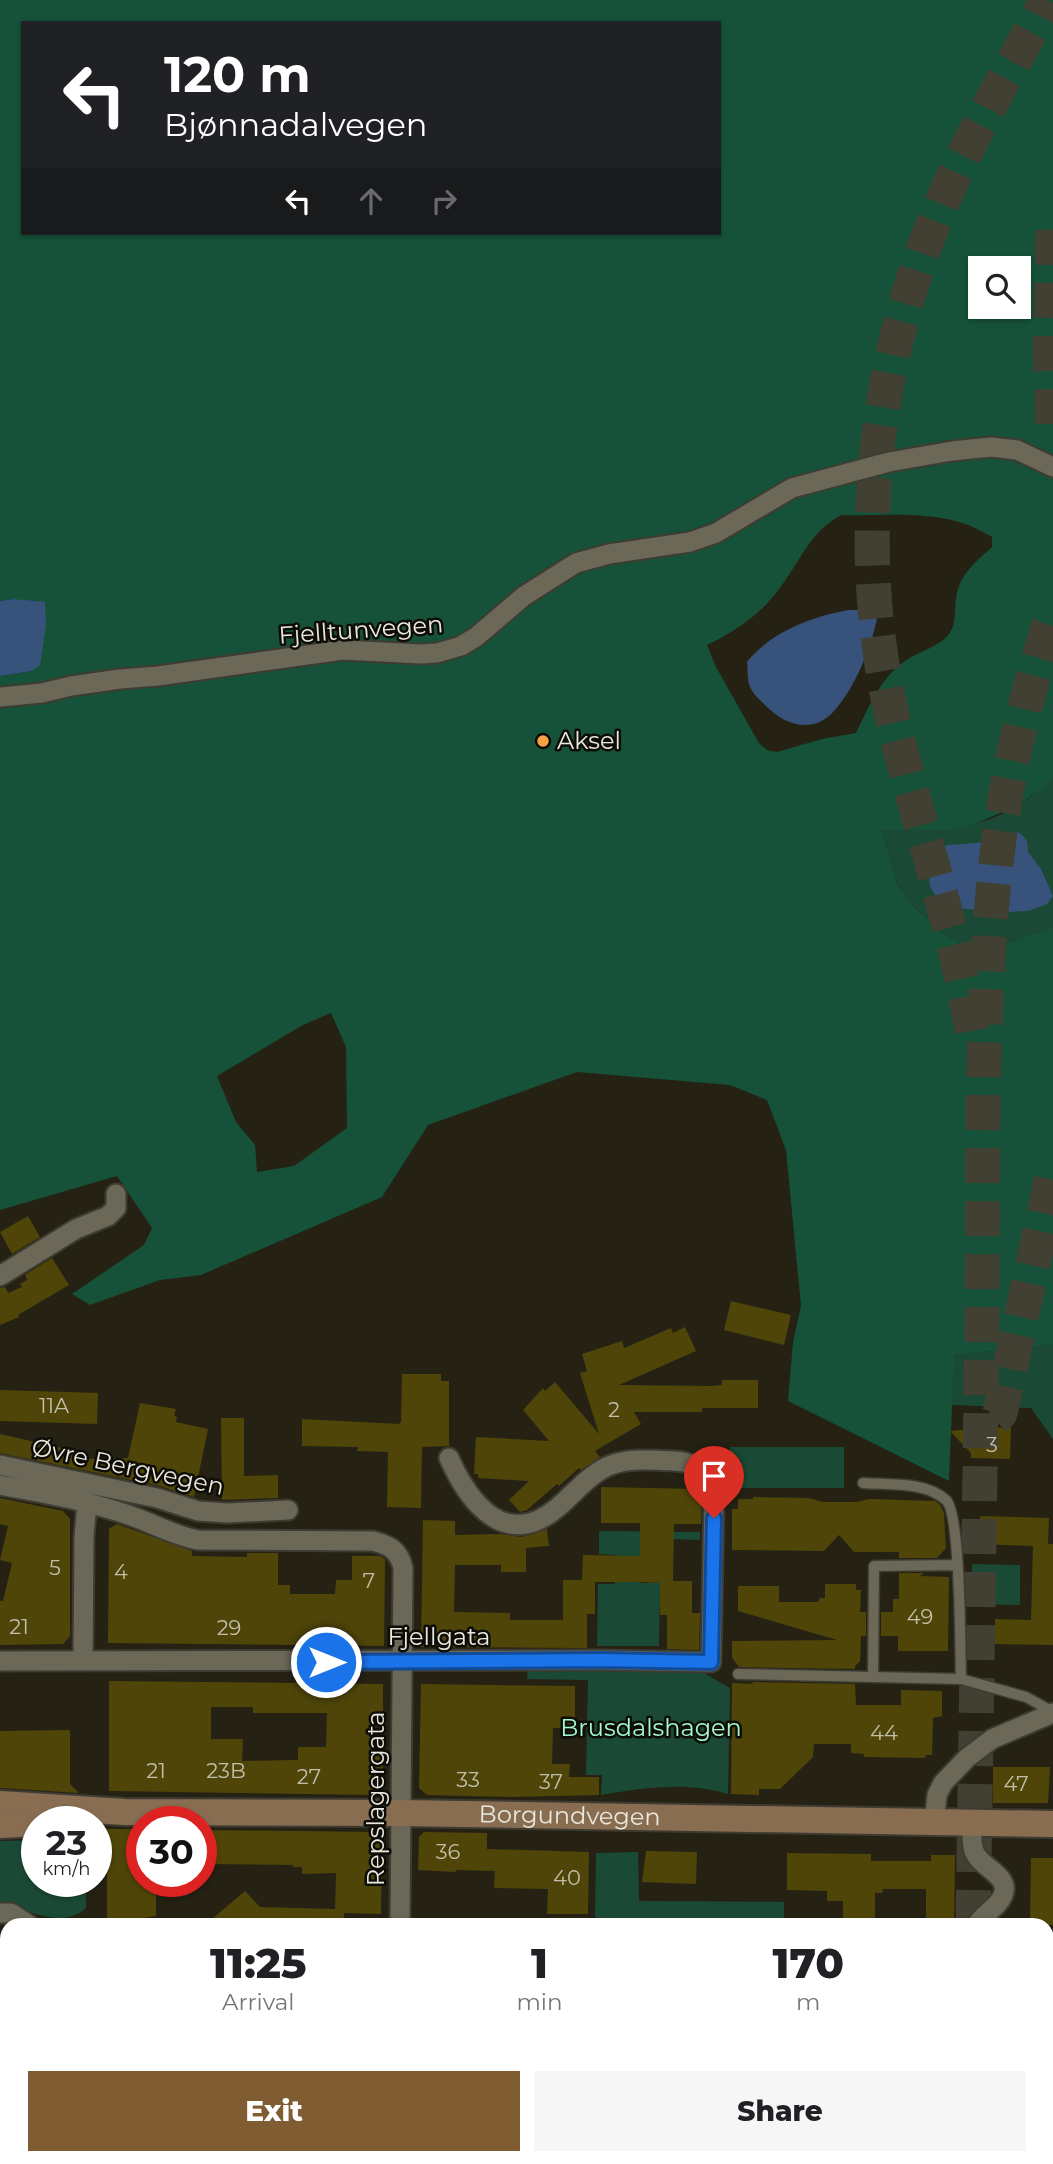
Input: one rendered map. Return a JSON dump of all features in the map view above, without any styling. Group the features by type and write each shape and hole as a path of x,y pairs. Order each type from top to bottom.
{"main road":[{"name":"Borgundvegen","path":"0,1804 25,1806"},
{"name":"Borgundvegen","path":"112,1811 1053,1824"},
{"name":"Borgundvegen","path":"0,1825 21,1823"}],"street":[{"name":"Fjelltunvegen","path":"0,697 42,693 120,678 158,676 343,650 437,653 461,646 476,637 524,596 576,563 609,554 690,542 716,533 792,488 889,462 991,447 1017,450 1053,467"},
{"path":"0,1276 76,1229 108,1216 116,1208 117,1194"},
{"name":"Fjellgata","path":"0,1661 711,1662 714,1497 709,1478 701,1469 681,1462 659,1460 612,1464 591,1478 547,1516 509,1524 494,1520 480,1507 458,1478 449,1458"},
{"name":"Øvre Bergvegen","path":"0,1465 157,1498 198,1511 227,1513 288,1510"},
{"path":"0,1485 87,1503 84,1537 83,1661"},
{"name":"Repslagergata","path":"87,1503 137,1518 177,1536 198,1540 373,1541 386,1544 395,1550 400,1557 402,1568 400,1918"},
{"path":"934,1823 937,1795 943,1783 967,1758 992,1739 1053,1712"},
{"path":"972,1823 974,1851 1004,1883 1005,1890 1001,1899 982,1918"},
{"path":"0,1913 11,1913 18,1918"}],"lane":[{"path":"863,1483 914,1486 946,1500 951,1506 958,1565 961,1679"},
{"path":"873,1677 874,1566 958,1565"},
{"path":"738,1674 961,1679 1026,1697 1053,1712"}],"green space":[{"path":"0,0 1053,0 1053,780 1019,805 967,827 946,830 882,830 897,884 911,904 943,933 961,944 1004,944 1053,927 1053,1345 954,1355 949,1481 788,1401 793,1342 801,1306 786,1150 767,1100 730,1085 577,1072 428,1125 382,1197 201,1275 160,1280 90,1305 72,1294 144,1245 152,1228 117,1176 0,1210 0,676 32,671 13,599 0,601","holes":["842,515 903,515 948,519 978,529 992,537 992,547 962,579 949,634 936,645 908,659 890,674 877,692 856,733 822,739 777,752 767,750 759,743 716,667 707,645 738,628 764,607 806,548 831,521","331,1013 346,1047 347,1128 294,1166 257,1172 255,1145 236,1122 217,1076 303,1025"]},
{"path":"1053,780 1053,927 1004,944 961,944 943,933 911,904 897,884 882,830 952,828 985,821 1018,806"},
{"path":"1053,1345 1053,1439 1031,1408 952,1405 953,1355"},
{"path":"730,1447 844,1447 844,1488 730,1488"},
{"path":"599,1531 700,1532 700,1540 673,1539 672,1556 638,1556 639,1583 660,1583 659,1646 597,1646 598,1584 615,1584 616,1555 599,1554"},
{"path":"972,1564 1020,1565 1020,1605 972,1604"},
{"name":"Brusdalshagen","path":"528,1668 695,1668 730,1688 728,1794 681,1787 648,1788 601,1795 602,1775 586,1775 588,1680 527,1679"},
{"path":"21,1840 21,1897 86,1897 86,1908 76,1915 55,1918 0,1905 0,1841"},
{"path":"638,1852 639,1901 784,1902 784,1918 595,1918 596,1853"}],"water":[{"path":"13,599 45,602 46,625 40,665 32,671 0,676 0,601"},
{"path":"848,610 859,610 877,619 866,655 849,690 834,711 817,723 799,724 781,718 752,690 748,681 747,662 768,642 793,627"},
{"path":"1011,832 1020,833 1027,841 1028,852 1041,869 1053,896 1047,904 1028,911 1007,912 954,908 936,896 930,887 928,865 939,848 990,842"}],"building":[{"path":"28,1216 40,1237 12,1254 0,1232"},
{"path":"52,1258 69,1285 18,1315 19,1317 0,1325 0,1288 5,1287 8,1293 22,1287 20,1284 27,1280 25,1275"},
{"path":"731,1301 791,1315 784,1345 724,1330"},
{"path":"685,1327 696,1351 619,1385 711,1386 722,1385 722,1380 758,1380 758,1408 702,1408 702,1412 634,1412 641,1424 595,1451 600,1457 581,1470 579,1468 527,1510 520,1512 509,1500 529,1481 478,1478 478,1474 474,1474 476,1437 549,1441 523,1410 543,1388 545,1391 555,1382 599,1434 580,1373 587,1371 582,1354 622,1341 624,1348 671,1328 673,1333"},
{"path":"402,1374 441,1374 441,1381 449,1381 449,1446 422,1447 421,1508 387,1507 388,1452 357,1451 358,1447 302,1446 302,1419 399,1424"},
{"path":"0,1390 98,1393 97,1424 0,1421"},
{"path":"140,1403 176,1409 176,1422 208,1429 194,1497 160,1486 0,1453 0,1434 84,1453 84,1459 128,1458"},
{"path":"221,1418 244,1418 244,1476 278,1475 278,1498 222,1500"},
{"path":"1011,1428 1010,1459 971,1458 971,1453 950,1431"},
{"path":"601,1487 698,1489 702,1499 701,1524 674,1524 673,1581 692,1581 692,1613 700,1613 699,1650 667,1649 667,1615 660,1615 660,1583 640,1582 595,1582 595,1614 587,1614 587,1648 421,1647 423,1520 455,1521 455,1535 501,1534 521,1537 547,1529 549,1546 526,1548 526,1572 501,1572 501,1565 455,1565 454,1612 510,1613 510,1620 563,1620 563,1580 582,1580 583,1555 640,1556 640,1523 601,1523"},
{"path":"0,1498 63,1511 70,1519 70,1636 63,1644 0,1645 0,1601 3,1601 12,1563 0,1560 8,1526 0,1524"},
{"path":"809,1498 823,1502 856,1502 870,1499 935,1501 944,1513 946,1548 937,1558 899,1558 899,1552 854,1552 839,1535 824,1551 732,1550 732,1509 738,1509 738,1499"},
{"path":"980,1516 1049,1518 1048,1544 1053,1544 1053,1645 995,1644 995,1619 1031,1620 1033,1546 979,1544"},
{"path":"117,1524 192,1551 192,1556 247,1557 247,1553 278,1553 278,1585 290,1585 290,1594 335,1594 336,1580 352,1580 352,1556 380,1556 385,1559 384,1646 108,1643 109,1529"},
{"path":"899,1573 949,1577 948,1651 898,1651 898,1636 881,1636 881,1612 893,1612 893,1599 899,1599"},
{"path":"825,1584 856,1584 856,1590 861,1590 860,1612 866,1612 866,1636 861,1636 860,1661 855,1669 739,1667 732,1658 732,1641 837,1640 738,1611 738,1586 779,1586 779,1602 818,1602 820,1598 825,1598"},
{"path":"109,1681 383,1684 383,1714 373,1714 371,1750 383,1750 383,1787 375,1795 109,1791","holes":["211,1707 253,1707 253,1713 327,1713 326,1747 298,1747 298,1760 242,1761 243,1739 211,1739"]},
{"path":"752,1682 855,1684 856,1705 901,1705 901,1690 942,1691 942,1716 933,1718 932,1755 926,1755 925,1758 864,1757 864,1754 851,1753 851,1744 814,1744 813,1757 780,1789 759,1789 759,1795 731,1794 732,1683 753,1684"},
{"path":"421,1684 575,1686 575,1725 553,1728 552,1764 570,1764 569,1777 599,1777 599,1795 427,1795 419,1788"},
{"path":"70,1730 70,1784 79,1793 0,1788 0,1731"},
{"path":"993,1767 1050,1767 1048,1803 993,1803"},
{"path":"112,1829 126,1829 126,1897 156,1897 156,1916 107,1918 107,1897 112,1897"},
{"path":"217,1830 375,1832 382,1839 381,1914 344,1913 344,1918 213,1918 245,1891 260,1907 335,1909 336,1873 302,1874 302,1867 217,1864"},
{"path":"424,1832 487,1833 487,1849 589,1852 588,1914 547,1914 548,1889 494,1888 495,1871 418,1870 419,1837"},
{"path":"646,1851 697,1852 696,1884 642,1882"},
{"path":"787,1853 871,1854 871,1861 931,1861 931,1855 955,1855 954,1918 926,1918 926,1889 883,1889 882,1893 875,1893 875,1918 843,1918 843,1901 827,1901 827,1891 787,1890"},
{"path":"1031,1858 1053,1858 1053,1918 1030,1918"}],"tunnel":[{"path":"972,1031 945,912 892,716 880,654 872,528 876,466 883,403 896,342 913,281 934,222 973,137 1047,0"},
{"path":"1053,230 1050,347 1053,429"},
{"path":"973,1918 984,1066 989,948 993,890 1009,777 1028,694 1053,613"},
{"path":"994,1418 1000,1413 1053,1173"}],"place":[{"name":"Aksel","path":"543,741"}],"route":[{"path":"326,1662 711,1662 714,1518"}]}
